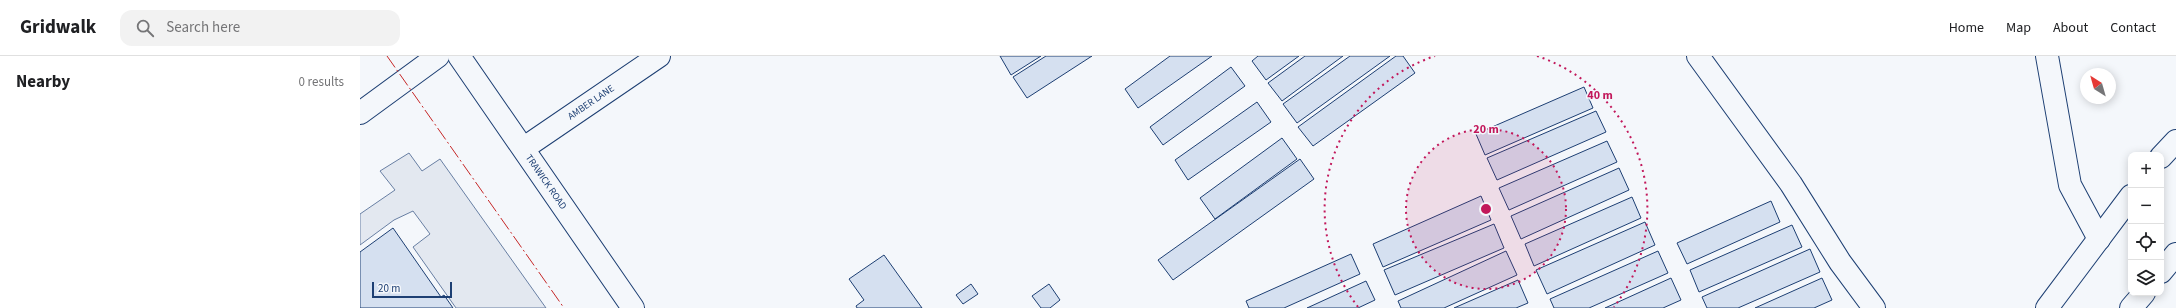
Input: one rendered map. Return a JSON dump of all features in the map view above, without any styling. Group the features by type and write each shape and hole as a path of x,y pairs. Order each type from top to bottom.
{"street":[{"path":"360,113 438,56"},
{"name":"TRAWICK ROAD","path":"459,56 524,148 633,308"},
{"name":"AMBER LANE","path":"524,148 659,56"},
{"path":"1698,56 1791,184 1840,262 1874,308"},
{"path":"2047,56 2070,185 2099,238"},
{"path":"2164,154 2176,141"},
{"path":"2047,308 2128,200"},
{"path":"2164,268 2176,254"},
{"path":"2131,308 2141,296"}],"shaded area":[{"path":"409,153 422,171 440,159 546,308 456,308 413,247 430,234 413,211 394,220 360,245 360,214 395,190 380,171"}],"building":[{"path":"1000,56 1041,56 1011,75"},
{"path":"1046,56 1092,56 1027,98 1013,77"},
{"path":"1170,56 1212,56 1138,108 1125,89"},
{"path":"1258,56 1299,56 1266,80 1252,61"},
{"path":"1305,56 1343,56 1282,101 1268,83"},
{"path":"1350,56 1390,56 1297,123 1283,104"},
{"path":"1396,56 1403,56 1415,73 1313,146 1298,127"},
{"path":"1231,67 1245,86 1163,145 1150,127"},
{"path":"1584,87 1593,108 1485,155 1476,134"},
{"path":"1257,102 1271,122 1188,180 1175,160"},
{"path":"1596,111 1606,132 1497,180 1487,158"},
{"path":"1282,138 1297,159 1215,219 1200,198"},
{"path":"1607,141 1617,162 1509,210 1499,188"},
{"path":"1300,159 1314,179 1173,280 1158,260"},
{"path":"1619,168 1629,190 1521,239 1511,216"},
{"path":"1481,196 1491,220 1383,267 1373,244"},
{"path":"1632,197 1641,218 1534,266 1525,244"},
{"path":"1771,201 1780,222 1687,264 1677,243"},
{"path":"1645,222 1655,245 1547,294 1536,270"},
{"path":"1494,224 1504,248 1395,295 1384,270"},
{"path":"1792,225 1802,247 1699,292 1690,270"},
{"path":"393,228 441,297 444,295 453,308 360,308 360,252"},
{"path":"1810,249 1820,272 1738,308 1707,308 1702,297"},
{"path":"1506,251 1517,275 1444,308 1401,308 1398,301"},
{"path":"1658,251 1668,273 1589,308 1554,308 1550,299"},
{"path":"1351,254 1360,274 1284,308 1249,308 1246,301"},
{"path":"884,255 922,308 857,308 856,306 864,300 849,279"},
{"path":"1671,278 1681,300 1663,308 1605,308"},
{"path":"1822,278 1832,300 1814,308 1755,308"},
{"path":"1518,280 1528,303 1516,308 1454,308"},
{"path":"1366,281 1375,300 1358,308 1307,308"},
{"path":"971,284 978,294 963,304 956,295"},
{"path":"1049,284 1060,300 1050,308 1041,308 1032,296"}],"power":[{"path":"387,56 564,308"}]}
